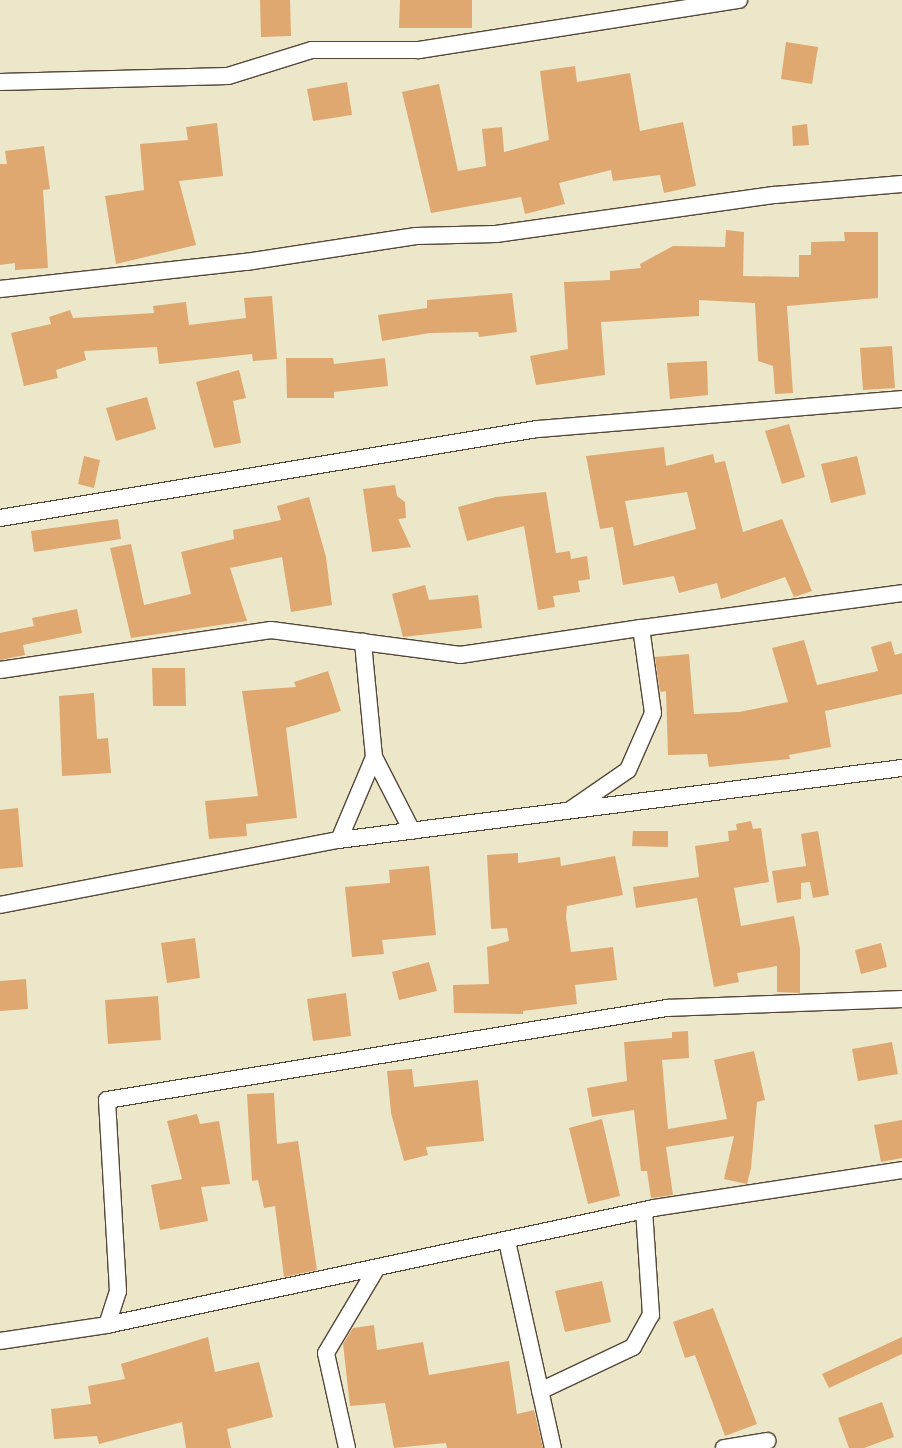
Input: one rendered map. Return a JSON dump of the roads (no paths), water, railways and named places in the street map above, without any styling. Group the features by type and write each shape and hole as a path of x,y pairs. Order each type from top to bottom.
{"street":[{"path":"0,82 228,76 312,50 419,50 739,0"},
{"path":"0,289 246,262 416,236 496,234 775,196 902,184"},
{"path":"0,518 537,429 902,399"},
{"path":"0,670 271,630 460,655 641,628 902,593"},
{"path":"568,811 628,770 653,713 641,628"},
{"path":"363,642 374,757 412,830"},
{"path":"339,840 374,757"},
{"path":"0,905 339,840 902,768"},
{"path":"108,1325 118,1291 107,1100 666,1008 902,999"},
{"path":"0,1341 108,1325 507,1241 644,1210 902,1170"},
{"path":"540,1391 633,1347 651,1315 644,1210"},
{"path":"507,1241 553,1448"},
{"path":"347,1448 326,1353 376,1269"},
{"path":"724,1448 767,1441"}]}
